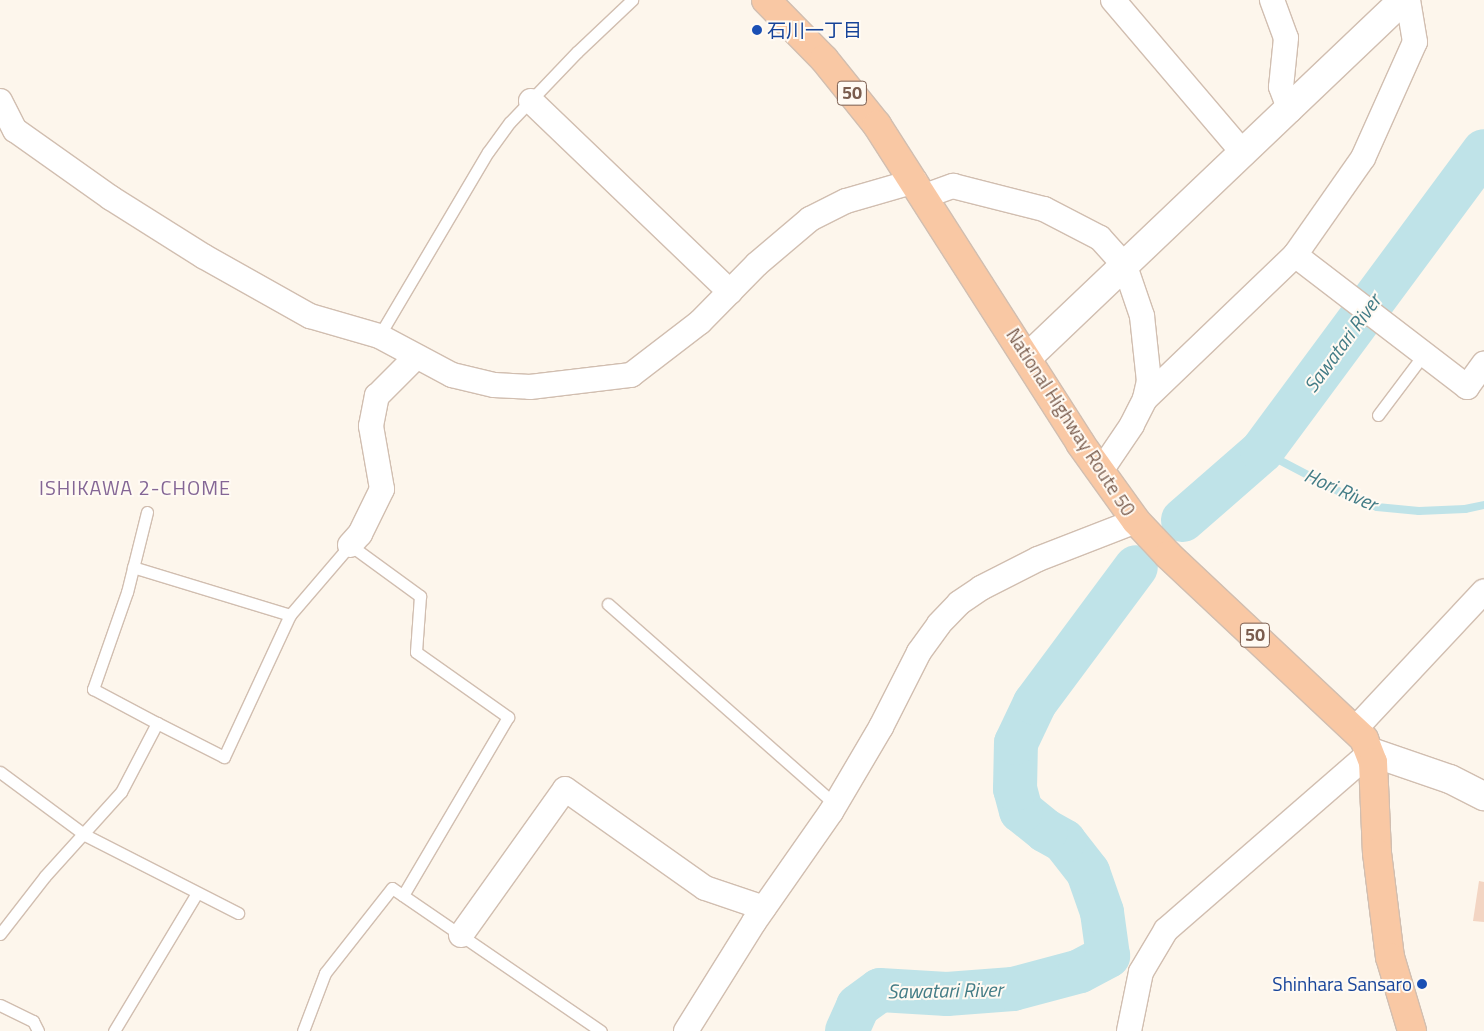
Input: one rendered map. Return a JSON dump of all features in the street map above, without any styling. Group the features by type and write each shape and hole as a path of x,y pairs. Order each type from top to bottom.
{"highway":[{"name":"National Highway Route 50","path":"766,0 824,59 853,93 920,188 1100,472 1136,521 1168,555 1356,728 1371,752 1377,853 1390,957 1412,1031"}],"street":[{"path":"1113,0 1244,154"},
{"path":"1272,0 1286,38 1281,87 1290,110"},
{"path":"1027,358 1244,154 1403,0"},
{"path":"1100,472 1117,451 1145,399 1295,255 1363,158 1415,42 1408,0"},
{"path":"0,101 14,130 111,198 203,256 310,316 379,336 415,358 452,375 494,385 530,387 631,375 700,322 810,219 846,201 920,188 953,186 1044,209 1100,238 1125,266 1137,297 1149,360 1145,399"},
{"path":"531,101 730,292"},
{"path":"1295,255 1389,324 1467,387 1484,364"},
{"path":"350,545 360,534 382,489 371,426 378,396 415,358"},
{"path":"686,1031 764,908 835,804 881,727 918,652 958,603 1038,559 1136,521"},
{"path":"1356,728 1484,591"},
{"path":"1129,1031 1141,972 1166,930 1371,752 1450,778 1484,796"},
{"path":"461,935 565,789 705,888 764,908"}],"lane":[{"path":"379,336 488,152 531,101 577,52 632,0"},
{"path":"1378,416 1424,354"},
{"path":"147,512 133,567 93,689 224,757 290,614 350,545 420,596 416,652 508,717 403,895"},
{"path":"133,567 290,614"},
{"path":"608,604 835,804"},
{"path":"0,934 45,876 85,835 121,792 157,723"},
{"path":"0,772 85,835 238,913"},
{"path":"303,1031 326,973 392,888 601,1031"},
{"path":"114,1031 197,893"},
{"path":"0,1005 33,1021 38,1031"}],"building":[{"path":"1479,881 1484,882 1484,922 1473,921"}],"waterway":[{"name":"Sawatari River","path":"1183,520 1262,451 1484,151"},
{"name":"Hori River","path":"1262,451 1340,492 1377,507 1419,511 1465,509 1484,505"},
{"name":"Sawatari River","path":"847,1031 858,1006 880,990 947,994 1013,989 1080,971 1108,956 1102,912 1088,872 1064,841 1046,831 1021,811 1015,789 1016,743 1035,703 1136,567"}],"place":[{"name":"石川一丁目","path":"757,30"},
{"name":"Shinhara Sansaro","path":"1422,984"}],"district":[{"name":"ISHIKAWA 2-CHOME","path":"135,487"}]}
